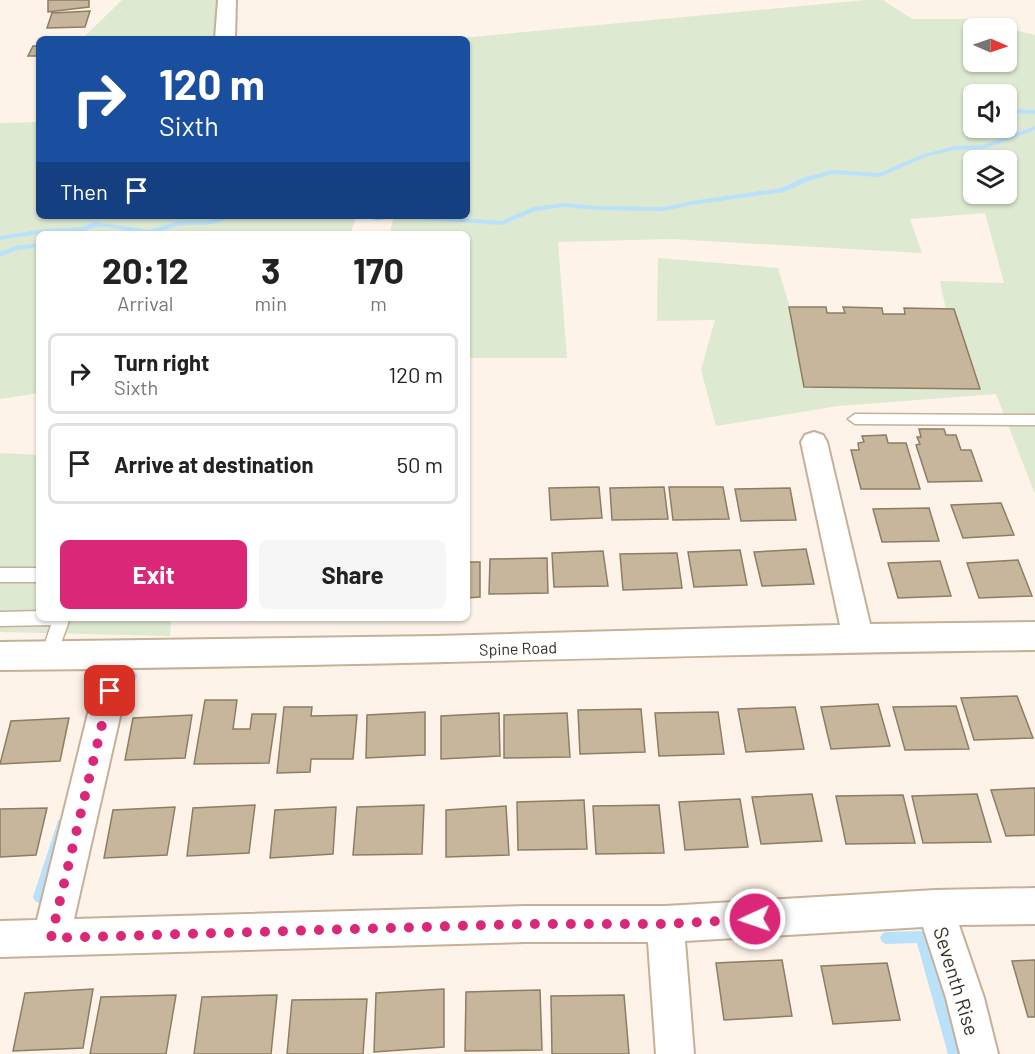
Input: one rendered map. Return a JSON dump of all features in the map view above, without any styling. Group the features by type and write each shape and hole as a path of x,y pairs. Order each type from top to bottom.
{"street":[{"path":"225,36 229,0"},
{"path":"814,441 858,638"},
{"name":"Spine Road","path":"0,656 436,650 858,638 1035,636"},
{"path":"51,938 103,727 118,654"},
{"path":"0,939 525,924 665,924 935,908 1035,906"},
{"name":"Seventh Rise","path":"935,908 979,1054"},
{"path":"665,924 675,1054"}],"lane":[{"path":"855,419 1035,420"},
{"path":"0,575 36,575"},
{"path":"0,619 36,618"},
{"path":"49,655 61,621"}],"green space":[{"path":"122,0 233,0 233,36 85,36"},
{"path":"883,0 912,19 963,19 963,72 1017,72 1017,31 1035,35 1035,494 996,394 838,406 716,426 701,370 715,320 657,321 658,258 778,268 793,318 805,388 846,384 948,319 940,281 1004,283 985,213 910,219 922,253 671,239 558,242 567,358 470,358 470,231 391,231 393,219 470,219 470,37"},
{"path":"36,122 36,219 356,219 351,231 36,231 36,393 0,399 0,123"},
{"path":"0,453 36,455 36,621 171,621 170,636 0,632"}],"building":[{"path":"48,0 89,0 89,7 48,12"},
{"path":"90,11 85,27 47,28 52,13"},
{"path":"33,46 36,46 36,56 28,56"},
{"path":"789,307 826,307 827,313 845,313 843,307 882,308 883,314 905,314 904,308 954,309 980,389 804,387"},
{"path":"919,429 944,429 946,435 956,435 961,450 971,450 982,481 928,482 916,445 920,444 917,437 921,437"},
{"path":"886,435 888,443 906,443 920,489 861,489 851,450 859,450 858,443 864,442 862,436"},
{"path":"599,487 602,518 551,520 549,488"},
{"path":"664,487 668,519 612,520 610,488"},
{"path":"669,487 723,487 729,519 673,520"},
{"path":"790,488 796,520 741,521 735,489"},
{"path":"1001,503 1014,535 963,538 951,505"},
{"path":"929,508 939,541 882,542 873,509"},
{"path":"806,549 814,584 762,586 754,552"},
{"path":"740,550 747,585 694,587 688,552"},
{"path":"603,551 608,586 554,587 552,553"},
{"path":"677,553 682,588 623,590 620,554"},
{"path":"547,558 548,593 489,594 490,559"},
{"path":"1018,560 1032,596 979,598 967,563"},
{"path":"940,561 951,596 898,598 888,563"},
{"path":"470,562 480,562 480,597 470,598"},
{"path":"1017,696 1033,738 974,740 961,698"},
{"path":"205,700 237,700 233,729 250,729 252,714 276,714 269,763 194,764"},
{"path":"878,704 890,746 831,749 821,707"},
{"path":"956,706 969,749 905,750 893,707"},
{"path":"284,707 312,707 311,716 357,715 353,759 311,759 310,772 277,773"},
{"path":"795,707 804,749 746,752 738,709"},
{"path":"641,709 645,752 580,754 578,710"},
{"path":"425,712 425,755 366,758 367,715"},
{"path":"718,712 724,754 659,756 655,713"},
{"path":"499,713 500,756 441,759 441,716"},
{"path":"567,713 570,757 504,758 504,715"},
{"path":"192,715 185,758 125,760 133,718"},
{"path":"69,718 60,761 0,764 11,721"},
{"path":"1035,788 1035,835 1006,836 991,790"},
{"path":"812,794 822,841 761,844 752,797"},
{"path":"977,794 991,842 923,843 912,796"},
{"path":"903,795 915,843 846,844 836,796"},
{"path":"740,799 748,847 685,850 679,802"},
{"path":"584,800 587,849 518,850 517,802"},
{"path":"255,805 249,853 187,856 193,808"},
{"path":"424,805 422,854 353,855 357,807"},
{"path":"659,805 664,853 596,854 593,806"},
{"path":"506,806 509,855 446,857 446,810"},
{"path":"175,807 167,855 104,858 113,810"},
{"path":"336,807 333,854 270,858 275,810"},
{"path":"47,808 36,855 0,857 0,809"},
{"path":"782,960 792,1016 724,1020 716,963"},
{"path":"1035,960 1035,1017 1028,1017 1012,961"},
{"path":"887,963 900,1020 833,1024 821,966"},
{"path":"93,989 83,1048 13,1051 25,993"},
{"path":"444,989 444,1047 374,1052 376,993"},
{"path":"540,990 542,1050 465,1051 466,992"},
{"path":"176,995 166,1054 90,1054 101,997"},
{"path":"277,995 271,1054 194,1054 202,997"},
{"path":"624,995 629,1054 552,1054 551,996"},
{"path":"367,999 363,1054 287,1054 292,1000"}],"waterway":[{"path":"1017,111 1035,112"},
{"path":"444,219 502,223 535,209 564,205 664,209 784,190 804,180 832,172 880,175 923,156 954,148 984,147 1035,128"},
{"path":"152,231 179,223 210,223 220,219"},
{"path":"83,229 95,224 142,231"},
{"path":"45,231 83,229"},
{"path":"0,238 36,232"},
{"path":"0,255 16,248 36,245"},
{"path":"121,709 132,676"},
{"path":"39,897 62,824"},
{"path":"886,938 921,937 954,1054"}],"route":[{"path":"110,691 51,938 525,924 665,924 755,919"}]}
